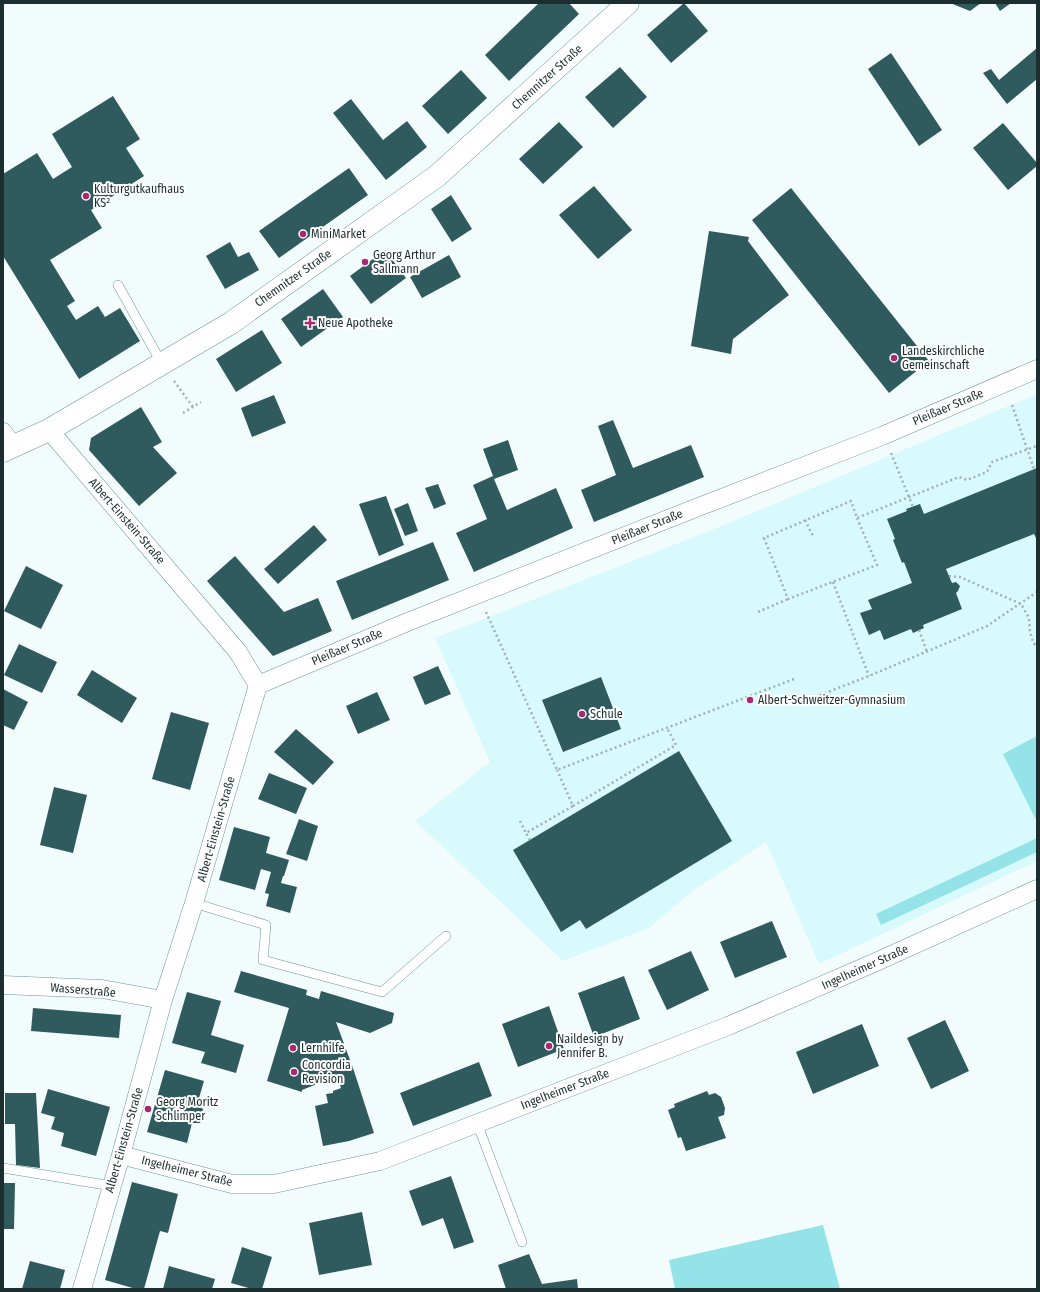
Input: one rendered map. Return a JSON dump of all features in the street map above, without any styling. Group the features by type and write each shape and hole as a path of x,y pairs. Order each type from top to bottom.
{"street":[{"name":"Chemnitzer Straße","path":"7,443 49,430 231,323 437,176 628,3"},
{"name":"Pleißaer Straße","path":"258,685 478,594 882,436 1037,369"},
{"name":"Albert-Einstein-Straße","path":"49,430 238,652 258,685 194,903 163,1000 82,1289"},
{"name":"Ingelheimer Straße","path":"121,1154 232,1184 274,1184 380,1161 728,1026 876,962 1037,889"},
{"name":"Wasserstraße","path":"3,985 102,989 163,1000"}],"lane":[{"path":"118,285 162,364"},
{"path":"194,903 266,925 263,960 382,992 446,936"},
{"path":"477,1123 522,1242"},
{"path":"3,1168 112,1186"}],"path":[{"path":"162,364 193,407"},
{"path":"183,413 201,402"},
{"path":"1012,404 1034,469"},
{"path":"882,436 892,455 913,506"},
{"path":"857,518 959,477 967,480 987,472 992,462 1037,446"},
{"path":"758,612 877,565 850,501 764,538 788,599"},
{"path":"805,520 814,536"},
{"path":"949,576 960,577 1021,604 1029,618 1030,632 1033,642 1037,647"},
{"path":"833,582 869,676"},
{"path":"815,697 928,652 987,626 1037,592"},
{"path":"478,594 573,806"},
{"path":"919,630 928,652"},
{"path":"557,770 794,679"},
{"path":"526,833 676,745 667,728"},
{"path":"520,821 530,840"}],"shaded area":[{"name":"Albert-Schweitzer-Gymnasium","path":"1037,394 1037,861 819,964 766,842 691,892 649,928 563,961 415,821 490,762 435,638 714,529"},
{"path":"1037,736 1037,822 1003,754"},
{"path":"1037,838 1037,852 881,925 876,914"},
{"path":"823,1225 840,1289 675,1289 669,1260"}],"building":[{"path":"539,3 569,3 579,14 509,81 485,55"},
{"path":"684,3 708,31 671,63 647,35"},
{"path":"950,3 981,3 970,11"},
{"path":"995,3 1011,3 1000,11"},
{"path":"1037,48 1037,79 1007,104 983,73 991,69 999,80"},
{"path":"891,53 942,130 919,146 868,69"},
{"path":"620,67 647,97 613,128 585,97"},
{"path":"461,70 487,98 448,134 422,106"},
{"path":"113,96 140,139 126,148 144,176 91,210 102,228 50,260 75,301 67,306 76,320 98,306 105,317 120,308 140,341 79,379 3,256 3,174 37,153 53,179 72,167 52,134"},
{"path":"351,99 383,140 407,121 427,147 386,180 333,113"},
{"path":"559,122 583,147 543,184 519,159"},
{"path":"1003,123 1037,163 1037,166 1008,190 973,148"},
{"path":"349,168 368,195 279,258 259,231"},
{"path":"594,186 632,230 598,259 559,215"},
{"path":"791,188 929,361 889,393 752,220"},
{"path":"451,195 472,229 452,242 431,209"},
{"path":"709,231 749,237 748,241 789,295 733,339 731,354 691,346"},
{"path":"230,242 238,257 249,252 259,270 225,289 206,256"},
{"path":"385,250 406,278 371,304 350,276"},
{"path":"449,255 461,277 422,298 410,277"},
{"path":"323,289 343,317 301,347 281,319"},
{"path":"262,330 282,363 236,392 216,359"},
{"path":"274,395 286,423 252,437 241,408"},
{"path":"141,407 162,442 153,447 177,473 139,506 89,450 91,438"},
{"path":"613,420 633,468 691,445 704,477 594,522 581,490 616,475 598,426"},
{"path":"508,440 518,470 494,479 507,510 556,488 573,528 474,572 456,533 487,519 473,485 493,476 483,449"},
{"path":"1037,468 1037,540 1034,534 946,569 952,583 956,582 960,586 956,593 962,609 923,625 924,628 913,633 911,629 884,640 880,630 869,635 860,613 872,609 868,600 912,583 893,540 895,539 887,519 907,511 906,509 920,504 924,514"},
{"path":"438,484 446,504 434,509 425,488"},
{"path":"386,496 404,545 379,556 359,504"},
{"path":"408,503 418,531 405,536 394,509"},
{"path":"314,525 327,540 278,584 264,569"},
{"path":"433,542 449,580 352,620 336,581"},
{"path":"235,556 284,612 318,598 332,631 273,656 207,581"},
{"path":"26,566 63,585 41,629 4,611"},
{"path":"19,644 57,662 42,693 4,675"},
{"path":"438,666 451,694 425,705 413,677"},
{"path":"92,670 137,698 122,723 77,695"},
{"name":"Schule","path":"601,677 621,729 563,752 542,700"},
{"path":"3,689 28,702 14,730 3,725"},
{"path":"377,692 390,720 358,734 346,706"},
{"path":"171,712 209,723 190,790 152,779"},
{"path":"296,729 334,762 313,785 274,752"},
{"path":"679,751 732,841 586,929 580,920 561,932 513,850"},
{"path":"269,773 307,788 296,814 258,799"},
{"path":"54,787 87,795 73,853 40,845"},
{"path":"299,819 318,826 307,861 286,854"},
{"path":"234,827 270,837 266,853 289,860 281,883 297,887 290,913 266,906 269,894 265,893 271,872 261,869 255,890 219,880"},
{"path":"772,921 787,957 735,978 720,942"},
{"path":"691,951 709,990 667,1010 648,970"},
{"path":"241,971 307,990 306,995 319,999 321,991 394,1013 392,1023 370,1033 336,1022 374,1133 349,1141 323,1146 315,1106 328,1103 326,1094 333,1093 333,1091 341,1088 337,1076 302,1090 302,1092 267,1081 289,1008 234,992"},
{"path":"624,976 640,1019 594,1037 578,993"},
{"path":"187,992 221,1001 211,1035 244,1045 236,1073 201,1063 205,1052 172,1043"},
{"path":"549,1006 564,1049 518,1067 502,1024"},
{"path":"33,1008 121,1015 119,1038 31,1031"},
{"path":"945,1020 969,1071 931,1089 907,1038"},
{"path":"862,1024 879,1066 813,1094 796,1052"},
{"path":"479,1062 492,1096 413,1126 400,1093"},
{"path":"165,1070 204,1081 197,1105 203,1109 200,1123 192,1123 187,1143 147,1132"},
{"path":"48,1089 110,1107 96,1156 61,1146 64,1133 51,1129 55,1117 41,1113"},
{"path":"707,1091 709,1095 715,1093 721,1097 725,1108 724,1115 718,1117 726,1138 686,1151 681,1137 678,1138 668,1110 675,1107 674,1104"},
{"path":"5,1093 36,1093 40,1168 16,1165 15,1124 5,1124"},
{"path":"451,1176 474,1242 454,1249 443,1218 422,1226 409,1191"},
{"path":"132,1182 178,1194 168,1233 160,1231 144,1289 136,1289 105,1280"},
{"path":"3,1183 15,1183 14,1229 3,1229"},
{"path":"362,1212 372,1265 319,1275 309,1223"},
{"path":"242,1247 272,1257 262,1289 252,1289 231,1283"},
{"path":"529,1254 542,1284 577,1279 578,1289 506,1289 498,1265"},
{"path":"30,1261 65,1270 60,1289 22,1289"},
{"path":"169,1266 215,1279 212,1289 163,1289"}],"place":[{"name":"Kulturgutkaufhaus KS²","path":"86,196"},
{"name":"MiniMarket","path":"303,234"},
{"name":"Georg Arthur Sallmann","path":"365,262"},
{"name":"Neue Apotheke","path":"310,323"},
{"name":"Landeskirchliche Gemeinschaft","path":"894,358"},
{"name":"Albert-Schweitzer-Gymnasium","path":"750,700"},
{"name":"Schule","path":"582,714"},
{"name":"Naildesign by Jennifer B.","path":"549,1046"},
{"name":"Lernhilfe","path":"293,1048"},
{"name":"Concordia Revision","path":"294,1072"},
{"name":"Georg Moritz Schlimper","path":"148,1109"}]}
